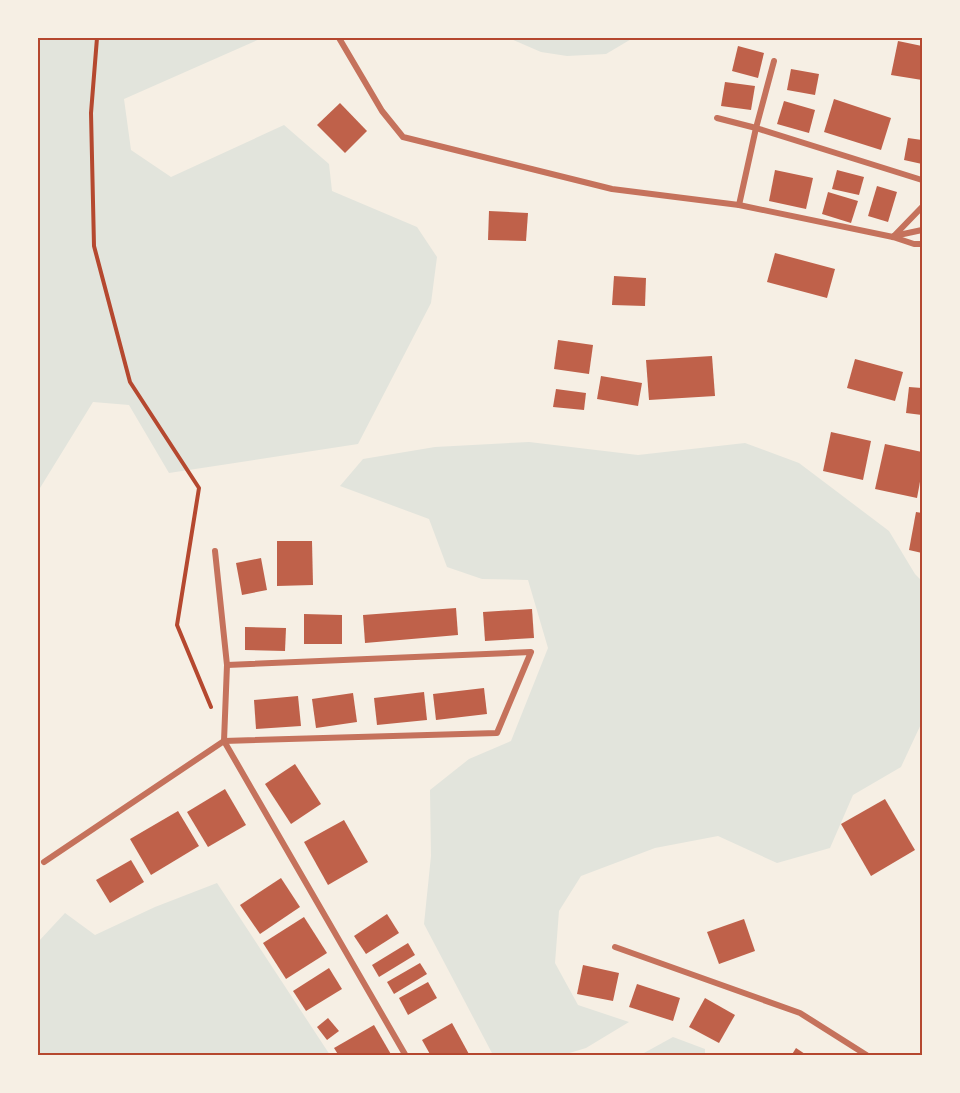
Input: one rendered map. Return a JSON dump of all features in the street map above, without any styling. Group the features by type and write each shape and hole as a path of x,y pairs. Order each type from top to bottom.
{"street":[{"path":"339,38 382,111 403,137 612,189 739,205 922,244"},
{"path":"739,205 774,61"},
{"path":"717,118 922,180"},
{"path":"893,237 922,207"},
{"path":"893,237 922,230"},
{"path":"215,551 227,665 224,741 406,1056"},
{"path":"44,862 224,741 497,733 531,652 227,665"},
{"path":"615,947 800,1013 868,1056"}],"path":[{"path":"97,38 91,113 94,246 130,382 199,488 177,624 211,710"}],"shaded area":[{"path":"38,38 262,38 124,99 131,150 171,177 284,125 329,164 332,191 417,227 437,257 431,303 358,444 169,473 129,405 93,402 40,488 38,497"},
{"path":"511,38 633,38 606,54 567,56 541,52"},
{"path":"529,442 638,455 745,443 799,463 889,531 915,574 922,581 922,722 901,767 853,795 830,848 777,863 718,836 655,848 581,876 559,911 555,963 578,1005 629,1022 586,1048 563,1055 493,1055 424,924 431,856 430,790 469,759 511,741 548,648 528,580 482,579 447,567 429,519 340,486 363,459 435,447"},
{"path":"217,883 330,1055 38,1055 38,942 65,913 95,935 155,907"},
{"path":"673,1037 705,1049 705,1055 645,1055 644,1053"}],"building":[{"path":"898,41 922,46 922,80 891,75"},
{"path":"738,46 764,53 758,78 732,71"},
{"path":"791,69 819,74 815,95 787,90"},
{"path":"725,82 755,86 751,110 721,106"},
{"path":"834,99 891,118 881,150 824,132"},
{"path":"784,101 815,110 809,133 777,124"},
{"path":"340,103 367,131 345,153 317,125"},
{"path":"908,138 922,140 922,164 904,160"},
{"path":"775,170 813,178 806,209 769,201"},
{"path":"837,170 864,177 859,195 832,189"},
{"path":"877,186 897,192 888,222 868,216"},
{"path":"828,192 858,201 851,223 822,214"},
{"path":"489,211 528,213 526,241 488,240"},
{"path":"775,253 835,269 827,298 767,282"},
{"path":"614,276 646,278 645,306 612,305"},
{"path":"558,340 593,345 589,374 554,369"},
{"path":"712,356 715,396 649,400 646,360"},
{"path":"855,359 903,372 895,401 847,388"},
{"path":"601,376 642,383 638,406 597,399"},
{"path":"909,387 922,388 922,415 906,413"},
{"path":"556,389 586,393 584,410 553,407"},
{"path":"831,432 871,441 863,480 823,471"},
{"path":"885,444 922,452 922,471 917,498 875,489"},
{"path":"916,512 922,513 922,553 909,550"},
{"path":"277,541 312,541 313,585 277,586"},
{"path":"261,558 267,590 242,595 236,563"},
{"path":"456,608 458,635 365,643 363,615"},
{"path":"532,609 534,638 485,641 483,612"},
{"path":"304,614 342,615 342,644 304,644"},
{"path":"245,627 286,628 285,651 245,650"},
{"path":"484,688 487,714 436,720 433,694"},
{"path":"424,692 427,720 377,725 374,698"},
{"path":"353,693 357,722 316,728 312,699"},
{"path":"298,696 301,726 256,729 254,700"},
{"path":"295,764 321,804 291,824 265,784"},
{"path":"225,789 246,825 208,847 187,812"},
{"path":"885,799 915,850 871,876 841,824"},
{"path":"178,811 199,846 151,875 130,839"},
{"path":"344,820 368,862 328,885 304,842"},
{"path":"131,860 144,882 110,903 96,880"},
{"path":"281,878 300,907 260,934 240,905"},
{"path":"387,914 399,933 366,954 354,936"},
{"path":"304,917 327,953 286,979 263,943"},
{"path":"744,919 755,951 719,964 707,932"},
{"path":"408,943 415,955 379,977 372,965"},
{"path":"420,963 427,974 394,994 387,982"},
{"path":"583,965 619,973 613,1001 577,994"},
{"path":"329,968 342,989 306,1011 293,991"},
{"path":"428,982 437,998 408,1015 399,998"},
{"path":"637,984 680,998 673,1021 629,1007"},
{"path":"705,998 735,1015 719,1043 689,1027"},
{"path":"328,1018 339,1031 327,1040 317,1027"},
{"path":"452,1023 470,1056 431,1056 422,1040"},
{"path":"374,1025 392,1056 339,1056 334,1048"},
{"path":"796,1048 808,1056 791,1056"}]}
